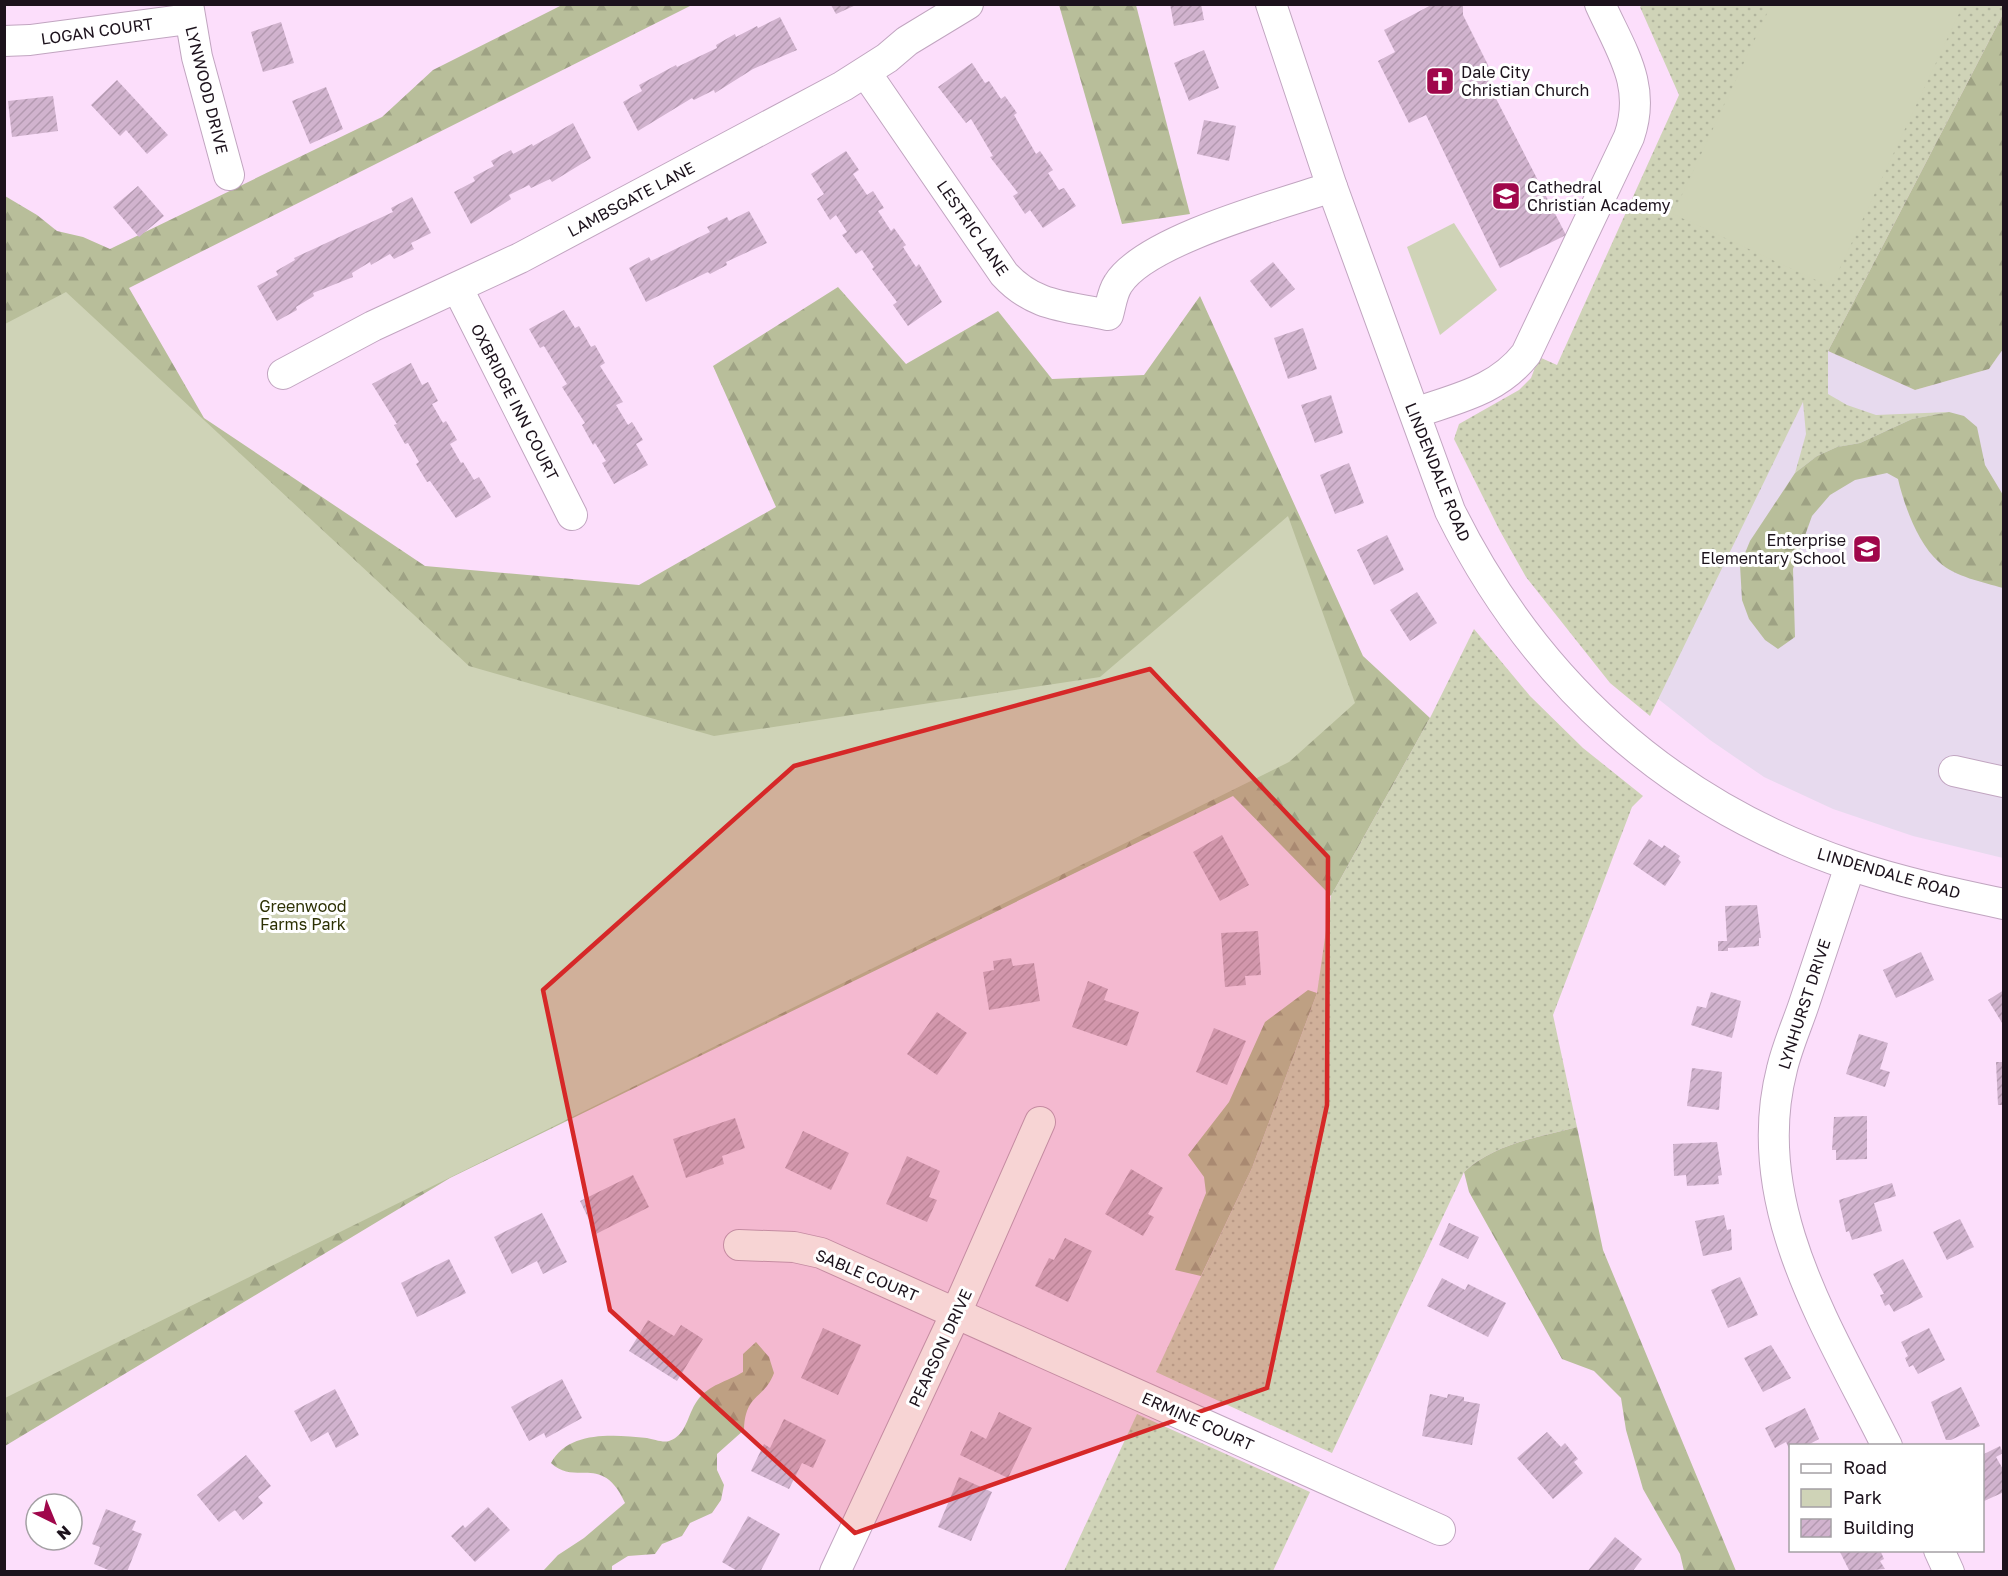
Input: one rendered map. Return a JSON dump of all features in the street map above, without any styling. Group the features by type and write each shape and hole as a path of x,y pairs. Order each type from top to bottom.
{"street":[{"name":"LAMBSGATE LANE","path":"283,374 373,326 458,289 520,258 866,73 907,41 968,4"},
{"path":"1415,413 1494,385 1512,372 1526,354 1629,137 1637,103 1634,78 1600,4"},
{"name":"LINDENDALE ROAD","path":"1273,5 1332,187 1450,511 1474,560 1539,653 1582,701 1654,764 1735,817 1797,846 1850,866 1917,885 2004,904"},
{"name":"LOGAN COURT","path":"4,41 30,40 188,12"},
{"name":"LYNWOOD DRIVE","path":"188,12 196,57 229,175"},
{"name":"LESTRIC LANE","path":"866,73 1004,274 1022,291 1041,301 1108,315 1118,284 1146,258 1188,237 1332,187"},
{"name":"OXBRIDGE INN COURT","path":"458,289 572,515"},
{"path":"1954,771 2004,782"},
{"name":"LYNHURST DRIVE","path":"1850,866 1782,1069 1775,1112 1774,1155 1779,1198 1789,1240 1805,1280 1886,1444"},
{"name":"PEARSON DRIVE","path":"835,1572 956,1313 1040,1122"},
{"name":"SABLE COURT","path":"739,1245 794,1247 821,1253 956,1313"},
{"name":"ERMINE COURT","path":"956,1313 1440,1530"},
{"path":"1940,1552 1950,1572"}],"highlighted area":[{"path":"1150,669 1328,857 1327,1105 1267,1388 855,1533 610,1310 543,990 794,766"}],"shaded area":[{"name":"Enterprise Elementary School","path":"2003,349 2003,858 1913,836 1833,809 1764,777 1710,740 1657,698 1828,351 1915,390 1989,369"}],"green space":[{"name":"Greenwood Farms Park","path":"562,5 692,5 129,288 204,418 425,566 639,585 776,507 713,366 838,287 906,364 998,311 1052,379 1144,375 1200,296 1363,656 1430,718 1331,896 1233,796 450,1178 5,1446 5,196 37,215 57,231 83,237 110,249 382,117 433,70"},
{"path":"1059,5 1136,5 1190,214 1122,224"},
{"path":"1642,5 2003,5 2003,14 1828,351 1828,394 1847,405 1876,415 1949,412 1912,419 1860,443 1837,447 1817,456 1795,473 1806,434 1803,402 1650,716 1610,683 1526,577 1454,439 1459,424 1519,390 1531,378 1539,357 1557,365 1679,95 1640,7"},
{"path":"1771,5 1963,5 1831,287 1673,214"},
{"path":"2003,14 2003,349 1989,369 1915,390 1828,351"},
{"path":"1454,223 1497,290 1440,335 1407,247"},
{"name":"Greenwood Farms Park","path":"66,292 469,666 714,736 1100,677 1288,516 1355,703 1289,762 5,1398 5,324"},
{"path":"1949,412 1964,416 1977,427 1985,465 2003,495 2003,588 1953,572 1939,562 1918,535 1898,479 1887,473 1855,480 1830,495 1812,516 1793,569 1795,637 1778,649 1765,640 1749,619 1742,600 1740,565 1750,541 1795,473 1817,456 1837,447 1860,443 1912,419"},
{"path":"1474,629 1530,696 1583,748 1643,796 1632,807 1553,1015 1577,1127 1503,1148 1476,1162 1464,1172 1332,1453 1156,1372 1252,1168 1317,993 1331,896 1430,718"},
{"path":"1308,990 1317,993 1252,1168 1201,1276 1175,1270 1206,1193 1204,1177 1188,1155 1229,1102 1265,1022"},
{"path":"1577,1127 1603,1250 1736,1571 1684,1571 1680,1554 1643,1489 1626,1430 1621,1398 1594,1371 1562,1359 1469,1192 1464,1172 1489,1154 1532,1138"},
{"path":"756,1342 769,1357 774,1373 770,1382 751,1403 745,1418 744,1430 717,1454 717,1470 724,1485 721,1500 712,1513 690,1523 682,1536 662,1544 655,1554 628,1556 612,1566 612,1571 543,1571 558,1555 584,1538 625,1503 616,1488 598,1474 560,1470 551,1463 559,1452 569,1445 593,1437 634,1437 664,1442 675,1438 680,1434 702,1395 743,1372 743,1354"},
{"path":"1137,1414 1310,1492 1273,1571 1064,1571"}],"building":[{"path":"1170,4 1201,4 1204,20 1174,26"},
{"path":"1433,4 1463,4 1463,15 1495,79 1488,83 1566,235 1500,268 1426,115 1409,123 1378,61 1395,52 1384,30"},
{"path":"831,5 856,5 836,14"},
{"path":"780,17 797,50 753,69 715,93 714,90 694,100 692,98 638,131 623,102 642,91 639,85 676,65 677,67 717,48 716,45 735,34 736,37"},
{"path":"281,22 294,63 263,72 251,32"},
{"path":"1204,50 1219,88 1189,101 1174,63"},
{"path":"972,63 985,83 989,81 1001,99 1005,96 1017,113 1014,115 1036,154 1040,151 1053,170 1048,173 1059,190 1064,188 1076,206 1043,228 1030,210 1025,214 1013,196 1018,193 990,157 993,156 971,119 966,123 938,87"},
{"path":"117,80 168,135 147,154 126,130 120,136 91,105"},
{"path":"326,87 343,129 310,144 292,101"},
{"path":"53,96 58,131 12,137 8,101"},
{"path":"1204,120 1236,126 1229,161 1197,154"},
{"path":"573,123 591,158 552,182 550,179 531,188 529,185 509,195 511,199 471,224 454,192 475,181 473,177 494,166 491,161 511,150 513,154 532,144 533,146"},
{"path":"846,151 859,170 853,174 867,195 873,191 884,208 878,211 891,231 894,228 906,245 903,247 916,267 919,264 942,302 908,326 893,305 897,302 872,269 874,267 862,250 856,254 842,235 847,232 836,215 830,220 817,199 824,194 811,174"},
{"path":"138,186 164,216 139,237 113,207"},
{"path":"412,197 431,233 411,243 414,249 394,259 390,254 371,265 370,262 352,273 353,277 313,293 314,296 296,307 297,310 277,321 257,286 278,275 276,271 295,260 294,258 393,212 391,208"},
{"path":"749,211 767,243 726,262 727,265 710,274 708,272 646,302 629,268 649,257 651,261 710,232 707,227 727,217 729,221"},
{"path":"1273,262 1295,289 1271,308 1250,281"},
{"path":"564,310 575,328 579,326 591,347 595,345 605,363 600,366 623,402 616,405 628,425 632,422 643,440 636,444 648,465 614,484 602,463 606,461 595,443 593,445 582,425 585,423 562,387 567,384 544,346 540,348 529,329"},
{"path":"1303,328 1317,369 1288,379 1274,338"},
{"path":"411,363 422,385 428,382 438,401 432,404 443,423 446,421 457,440 450,444 461,463 463,462 474,480 479,477 491,497 456,518 430,481 427,482 416,464 419,462 408,443 405,444 394,425 397,424 372,384"},
{"path":"1331,395 1343,433 1315,443 1301,405"},
{"path":"1349,463 1364,503 1335,514 1320,475"},
{"path":"1387,535 1404,570 1374,585 1357,550"},
{"path":"1417,592 1437,623 1410,641 1390,610"},
{"path":"1222,835 1249,885 1220,901 1193,852"},
{"path":"1649,839 1662,848 1664,845 1680,856 1678,859 1681,862 1665,886 1633,864"},
{"path":"1757,905 1761,938 1759,938 1759,946 1718,951 1718,941 1727,941 1725,906"},
{"path":"1258,931 1261,975 1245,976 1246,985 1225,987 1221,933"},
{"path":"1921,952 1934,980 1896,998 1883,970"},
{"path":"1011,958 1013,966 1034,963 1040,1001 989,1010 983,972 994,970 993,961"},
{"path":"1088,981 1108,989 1104,1000 1139,1012 1127,1046 1072,1027"},
{"path":"2004,990 2004,1026 1988,1000"},
{"path":"1711,992 1741,1001 1732,1038 1691,1025 1697,1006 1706,1008"},
{"path":"937,1012 967,1033 937,1075 907,1054"},
{"path":"1214,1028 1246,1041 1227,1085 1196,1072"},
{"path":"1859,1034 1888,1043 1880,1069 1890,1072 1885,1087 1846,1074"},
{"path":"1996,1062 2004,1062 2004,1105 1998,1105"},
{"path":"1692,1068 1722,1072 1719,1110 1687,1106"},
{"path":"1867,1116 1867,1159 1836,1160 1836,1150 1832,1150 1834,1117"},
{"path":"735,1118 745,1148 722,1156 724,1164 686,1178 673,1139"},
{"path":"803,1131 849,1153 831,1190 785,1168"},
{"path":"1717,1142 1722,1175 1718,1176 1719,1184 1687,1186 1686,1175 1674,1176 1673,1144"},
{"path":"907,1156 940,1171 929,1197 937,1200 927,1222 886,1204"},
{"path":"1131,1169 1163,1188 1148,1214 1154,1217 1143,1236 1105,1214"},
{"path":"633,1175 649,1207 596,1234 580,1201"},
{"path":"1892,1183 1896,1196 1874,1203 1882,1231 1852,1240 1849,1231 1846,1232 1839,1200"},
{"path":"542,1213 567,1262 543,1274 537,1261 512,1274 494,1237"},
{"path":"1724,1215 1727,1230 1731,1229 1732,1250 1703,1256 1695,1221"},
{"path":"1960,1219 1974,1247 1947,1260 1933,1232"},
{"path":"1449,1223 1479,1237 1468,1259 1439,1245"},
{"path":"1065,1238 1092,1251 1068,1302 1035,1286 1049,1258 1054,1260"},
{"path":"449,1259 466,1293 417,1317 401,1283"},
{"path":"1903,1259 1923,1297 1894,1312 1889,1304 1885,1306 1880,1295 1884,1294 1873,1274"},
{"path":"1740,1277 1758,1315 1728,1328 1711,1290"},
{"path":"1442,1278 1465,1290 1468,1284 1506,1303 1488,1337 1427,1306"},
{"path":"648,1320 674,1336 681,1325 703,1339 677,1381 629,1351"},
{"path":"823,1328 861,1345 838,1395 801,1378"},
{"path":"1929,1328 1945,1360 1918,1374 1913,1365 1909,1367 1905,1358 1908,1356 1901,1342"},
{"path":"1771,1345 1791,1378 1763,1392 1744,1358"},
{"path":"562,1379 582,1418 546,1438 544,1433 529,1441 511,1407"},
{"path":"1961,1387 1980,1426 1951,1440 1946,1440 1931,1402"},
{"path":"335,1389 359,1435 336,1448 328,1432 311,1442 294,1411"},
{"path":"1430,1394 1447,1398 1448,1394 1464,1397 1464,1401 1480,1404 1472,1445 1422,1436"},
{"path":"1805,1408 1819,1439 1810,1444 1789,1444 1789,1449 1786,1442 1775,1448 1765,1428"},
{"path":"999,1412 1032,1428 1008,1478 960,1455 971,1431 986,1439"},
{"path":"784,1419 826,1440 813,1468 802,1463 789,1489 751,1471 764,1444 770,1448"},
{"path":"1547,1432 1561,1447 1565,1443 1578,1459 1574,1462 1583,1473 1553,1499 1517,1458"},
{"path":"2000,1446 2003,1453 1996,1457 2004,1471 2004,1492 1984,1501 1984,1454"},
{"path":"246,1455 271,1486 258,1497 263,1503 243,1520 235,1510 219,1522 197,1495"},
{"path":"959,1477 992,1492 971,1541 938,1527"},
{"path":"488,1507 510,1530 475,1562 451,1536 463,1525 465,1528"},
{"path":"106,1509 136,1521 132,1530 142,1534 127,1572 113,1572 94,1564 100,1547 92,1544"},
{"path":"748,1516 780,1534 760,1572 739,1572 722,1562"},
{"path":"1615,1537 1642,1559 1632,1572 1587,1572"},
{"path":"1840,1552 1881,1552 1884,1559 1880,1561 1885,1569 1850,1572"}],"place":[{"name":"Dale City Christian Church","path":"1440,81"},
{"name":"Cathedral Christian Academy","path":"1506,196"},
{"name":"Enterprise Elementary School","path":"1867,549"}]}
